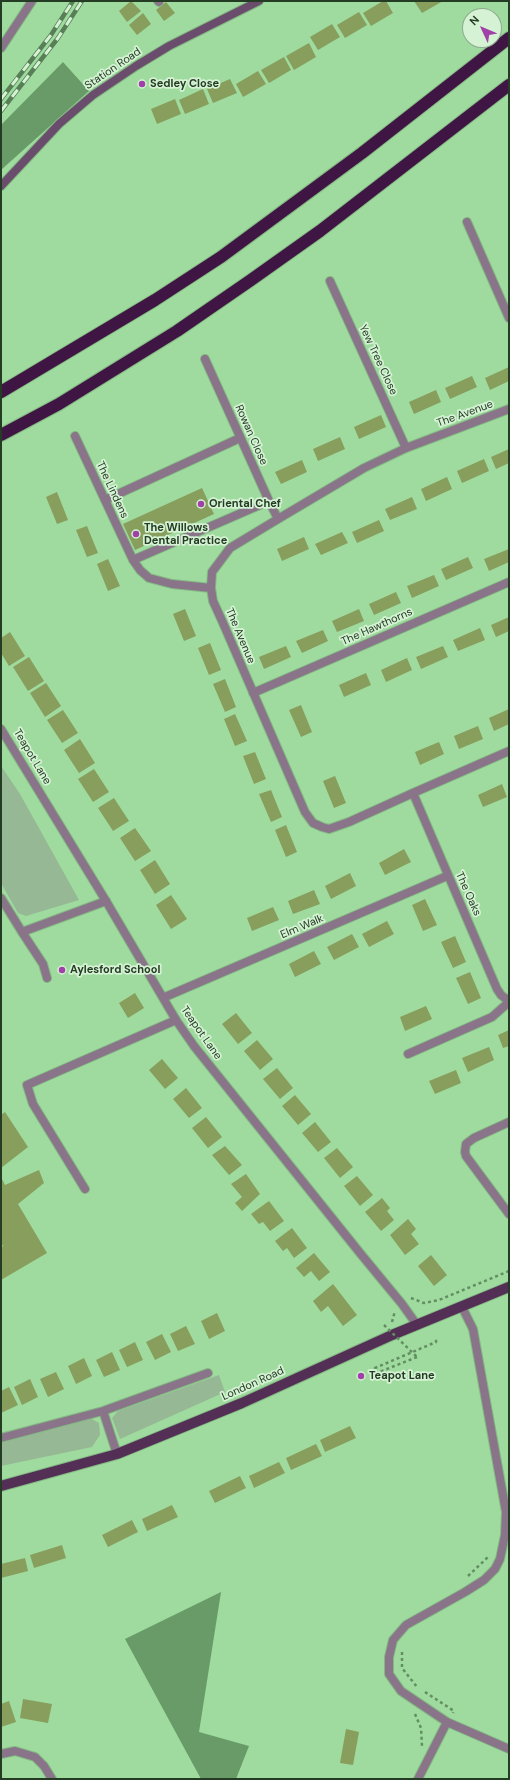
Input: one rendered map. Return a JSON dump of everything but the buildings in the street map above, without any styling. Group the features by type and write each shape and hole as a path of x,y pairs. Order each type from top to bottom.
{"highway":[{"path":"1,392 155,300 221,257 356,158 509,38"},
{"path":"1,435 59,404 170,335 251,280 320,231 509,84"}],"main road":[{"name":"London Road","path":"1,1486 117,1454 242,1402 392,1335 509,1287"}],"street":[{"path":"1,48 32,1"},
{"name":"Station Road","path":"1,186 59,124 93,95 169,46 259,1"},
{"path":"467,222 509,318"},
{"name":"Yew Tree Close","path":"330,281 406,448"},
{"name":"Rowan Close","path":"205,359 268,501 278,519"},
{"name":"The Avenue","path":"509,409 406,448 364,468 278,519 230,548 212,572 211,588 216,608 305,812 313,823 329,829 349,822 509,751"},
{"name":"The Lindens","path":"75,436 133,560 149,578 172,584 211,588"},
{"path":"105,500 240,438"},
{"path":"133,560 268,501"},
{"name":"The Hawthorns","path":"253,693 509,582"},
{"name":"Teapot Lane","path":"1,729 165,998 176,1020 194,1046 402,1304 417,1325"},
{"name":"The Oaks","path":"412,793 497,990 509,1001"},
{"name":"Elm Walk","path":"165,998 447,876"},
{"path":"1,898 43,964 47,978"},
{"path":"22,932 106,901"},
{"path":"408,1054 492,1018 509,1001"},
{"path":"85,1189 33,1104 26,1085 176,1020"},
{"path":"509,1122 474,1138 466,1144 464,1152 509,1214"},
{"path":"462,1307 473,1329 508,1513 505,1535 500,1559 495,1568 484,1580 406,1625 394,1640 389,1657 389,1674 401,1691 447,1722 509,1749"},
{"path":"1,1438 103,1411 208,1372"},
{"path":"103,1411 117,1454"},
{"path":"500,1559 509,1556"},
{"path":"418,1779 447,1722"},
{"path":"1,1754 15,1751 35,1758 44,1766 52,1779"}],"path":[{"path":"402,1304 413,1298 424,1303 439,1300 509,1271"},
{"path":"384,1326 401,1341 406,1346 412,1352 417,1357 376,1373 375,1368 402,1357 409,1354 416,1351 423,1348 436,1342 436,1338"},
{"path":"464,1579 489,1556"},
{"path":"403,1646 402,1668 415,1686 454,1711 447,1722"},
{"path":"414,1712 421,1728 422,1748"}],"green space":[{"path":"63,62 89,91 1,170 1,125"},
{"path":"1,766 20,794 79,900 26,916 18,913 1,883"},
{"path":"219,1375 225,1392 120,1439 112,1418 118,1411"},
{"path":"90,1418 99,1423 100,1435 92,1447 1,1466 1,1443"},
{"path":"221,1592 199,1732 249,1746 236,1779 201,1779 125,1639"}],"railway":[{"path":"1,99 51,35 73,1"},
{"path":"1,111 58,38 82,1"}],"place":[{"name":"Sedley Close","path":"142,84"},
{"name":"Oriental Chef","path":"201,504"},
{"name":"The Willows Dental Practice","path":"136,534"},
{"name":"Aylesford School","path":"62,970"},
{"name":"Teapot Lane","path":"361,1376"}]}
